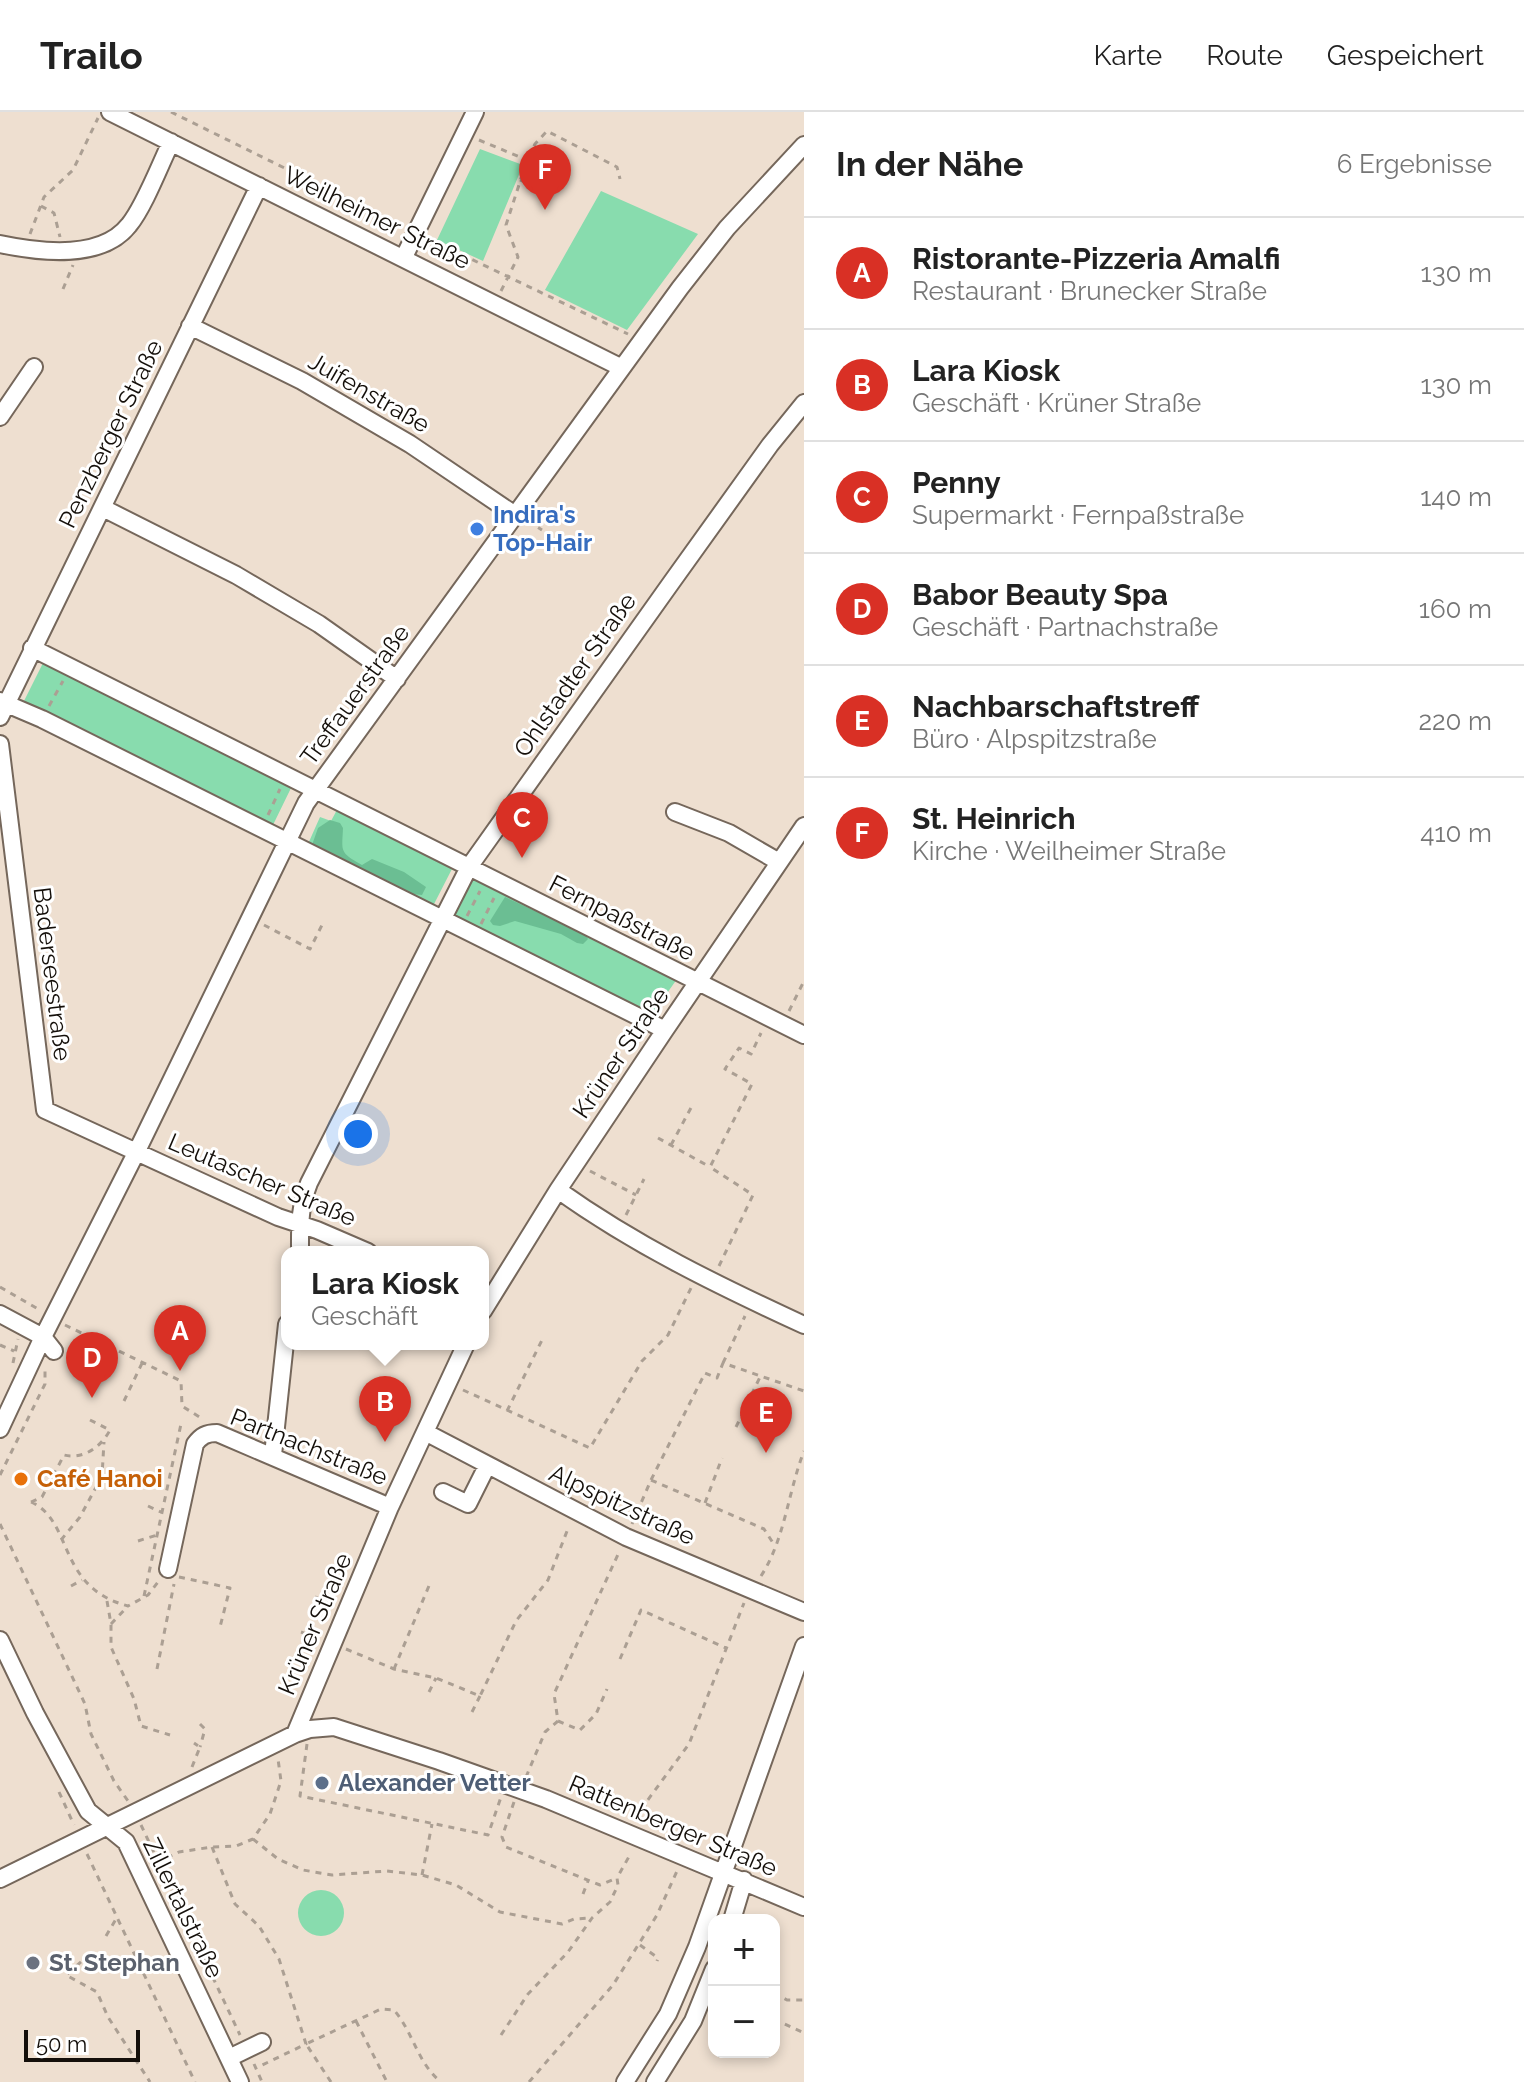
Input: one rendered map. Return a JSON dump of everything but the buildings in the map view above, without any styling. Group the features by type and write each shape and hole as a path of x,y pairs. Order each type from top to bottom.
{"street":[{"name":"Weilheimer Straße","path":"110,112 622,368"},
{"path":"404,257 475,112"},
{"path":"0,244 70,251 109,241 128,226 171,142"},
{"name":"Treffauerstraße","path":"0,1429 315,789 522,518 622,368 727,228 804,145"},
{"name":"Penzberger Straße","path":"2,707 103,508 259,186"},
{"name":"Juifenstraße","path":"190,326 302,381 410,444 522,518"},
{"path":"0,417 34,367"},
{"name":"Ohlstadter Straße","path":"300,1246 298,1223 309,1183 469,867 698,545 804,403"},
{"path":"103,508 248,582 319,624 397,679"},
{"name":"Fernpaßstraße","path":"32,648 804,1035"},
{"path":"2,707 42,719 665,1030"},
{"name":"Baderseestraße","path":"0,744 45,1110 136,1153"},
{"path":"675,812 729,833 779,862"},
{"name":"Krüner Straße","path":"489,1297 804,826"},
{"name":"Leutascher Straße","path":"136,1153 278,1217 354,1246"},
{"path":"558,1190 705,1278 804,1325"},
{"path":"0,1314 43,1337 54,1351"},
{"path":"273,1455 284,1350"},
{"name":"Krüner Straße","path":"0,1879 302,1731 333,1644 390,1507 463,1350"},
{"name":"Alpspitzstraße","path":"425,1432 626,1537 804,1612"},
{"path":"168,1569 195,1444 201,1436 209,1433"},
{"name":"Partnachstraße","path":"209,1433 217,1433 273,1455 390,1507"},
{"path":"443,1492 468,1504 487,1466"},
{"name":"Zillertalstraße","path":"0,1640 41,1726 88,1811 126,1842 194,1992 233,2069"},
{"path":"625,2082 668,2014 697,1947 804,1646"},
{"name":"Rattenberger Straße","path":"302,1731 334,1727 512,1787 804,1907"},
{"path":"734,1914 744,1880"},
{"path":"655,2082 693,2021 708,1984"},
{"path":"233,2069 262,2042"}],"path":[{"path":"26,249 44,197 73,170 101,112"},
{"path":"171,112 630,335"},
{"path":"495,303 518,257 506,225 527,160 535,144 547,131 617,167 620,179"},
{"path":"464,135 527,160"},
{"path":"520,180 531,185"},
{"path":"41,206 54,213 70,251 63,289"},
{"path":"522,518 542,530"},
{"path":"42,719 70,667"},
{"path":"261,829 287,775"},
{"path":"468,933 494,881"},
{"path":"468,933 494,881"},
{"path":"250,918 310,949 323,923"},
{"path":"710,1167 752,1084 725,1069 739,1048 751,1054 804,981"},
{"path":"671,1145 692,1106"},
{"path":"449,1383 590,1448 642,1361 668,1335 705,1278 753,1195 658,1138"},
{"path":"576,1164 636,1195"},
{"path":"619,1229 644,1179"},
{"path":"0,1287 39,1310"},
{"path":"558,1721 554,1694 651,1480 705,1373 717,1378 752,1301"},
{"path":"66,1325 181,1381 182,1406 203,1419 209,1433"},
{"path":"507,1411 543,1338"},
{"path":"0,1345 14,1352"},
{"path":"0,1475 45,1384 45,1368 54,1351"},
{"path":"124,1401 143,1361"},
{"path":"723,1363 804,1391"},
{"path":"736,1427 760,1377"},
{"path":"61,1540 80,1517 102,1476 104,1442 111,1429 90,1420"},
{"path":"143,1598 181,1424"},
{"path":"104,1442 79,1455 64,1455 42,1497 31,1502 45,1508 82,1580 107,1601 128,1606"},
{"path":"501,2035 528,1994 568,1952 592,1918 610,1902 647,1801 689,1744 749,1589 762,1575 775,1546 792,1481 804,1451"},
{"path":"705,1503 722,1458"},
{"path":"651,1480 764,1529 775,1546"},
{"path":"148,1506 161,1512"},
{"path":"472,1712 516,1621 548,1580 575,1511"},
{"path":"138,1541 157,1535"},
{"path":"111,1624 128,1606 143,1598 168,1569"},
{"path":"16,1576 23,1572"},
{"path":"157,1669 175,1576 230,1588 220,1627"},
{"path":"71,1586 82,1580"},
{"path":"394,1669 431,1581"},
{"path":"315,1597 347,1610"},
{"path":"107,1601 111,1647 134,1699 141,1726 170,1735"},
{"path":"620,1659 641,1610 726,1648"},
{"path":"33,1616 42,1612"},
{"path":"333,1644 394,1669 436,1678 480,1696"},
{"path":"429,1692 436,1678"},
{"path":"558,1721 580,1730 596,1714 607,1689"},
{"path":"72,1696 79,1692"},
{"path":"302,1731 300,1796 488,1835 545,1732 558,1721"},
{"path":"184,1789 205,1729 200,1724"},
{"path":"194,1743 200,1747"},
{"path":"139,1870 179,1852 236,1846 253,1839 270,1814 281,1781 276,1743"},
{"path":"512,1787 502,1837 506,1847 600,1885 617,1878"},
{"path":"422,1875 432,1824"},
{"path":"80,1839 195,2082"},
{"path":"253,1839 278,1859 303,1870 332,1875 387,1871 422,1875 456,1885 500,1912 562,1924 574,1919 592,1918"},
{"path":"212,1847 235,1904 259,1926 279,1959 306,2044 331,2082"},
{"path":"529,2082 613,1985 640,1945 683,1858"},
{"path":"583,1894 588,1881"},
{"path":"106,1936 117,1918"},
{"path":"640,1945 658,1958 657,1961"},
{"path":"90,1954 66,1975 97,1992 108,2017 150,2082"},
{"path":"780,1996 787,2000 804,2000"},
{"path":"256,2068 381,2009 394,2010 406,2024 414,2045 434,2077 441,2082"},
{"path":"356,2020 387,2082"},
{"path":"780,2022 804,2033"}],"green space":[{"path":"480,149 523,165 483,261 437,240"},
{"path":"601,191 698,234 627,330 545,290"},
{"path":"43,663 291,788 272,827 24,701"},
{"path":"338,808 454,865 433,906 308,844 320,817 331,821"},
{"path":"330,820 340,823 343,828 343,847 349,857 362,865 372,859 404,872 426,887 422,895 412,894 312,845 318,828"},
{"path":"473,877 677,979 651,1016 454,917"},
{"path":"505,897 585,934 588,939 583,944 577,943 561,934 515,921 493,925 490,921"},
{"path":"321,1890 337,1897 344,1913 337,1929 321,1936 305,1929 298,1913 305,1897"}],"place":[{"name":"St. Heinrich","path":"545,210"},
{"name":"Indira's Top-Hair","path":"477,529"},
{"name":"Penny","path":"522,858"},
{"name":"Ristorante-Pizzeria Amalfi","path":"180,1371"},
{"name":"Babor Beauty Spa","path":"92,1398"},
{"name":"Lara Kiosk","path":"385,1442"},
{"name":"Nachbarschaftstreff","path":"766,1453"},
{"name":"Café Hanoi","path":"21,1479"},
{"name":"Alexander Vetter","path":"322,1783"},
{"name":"St. Stephan","path":"33,1963"}]}
